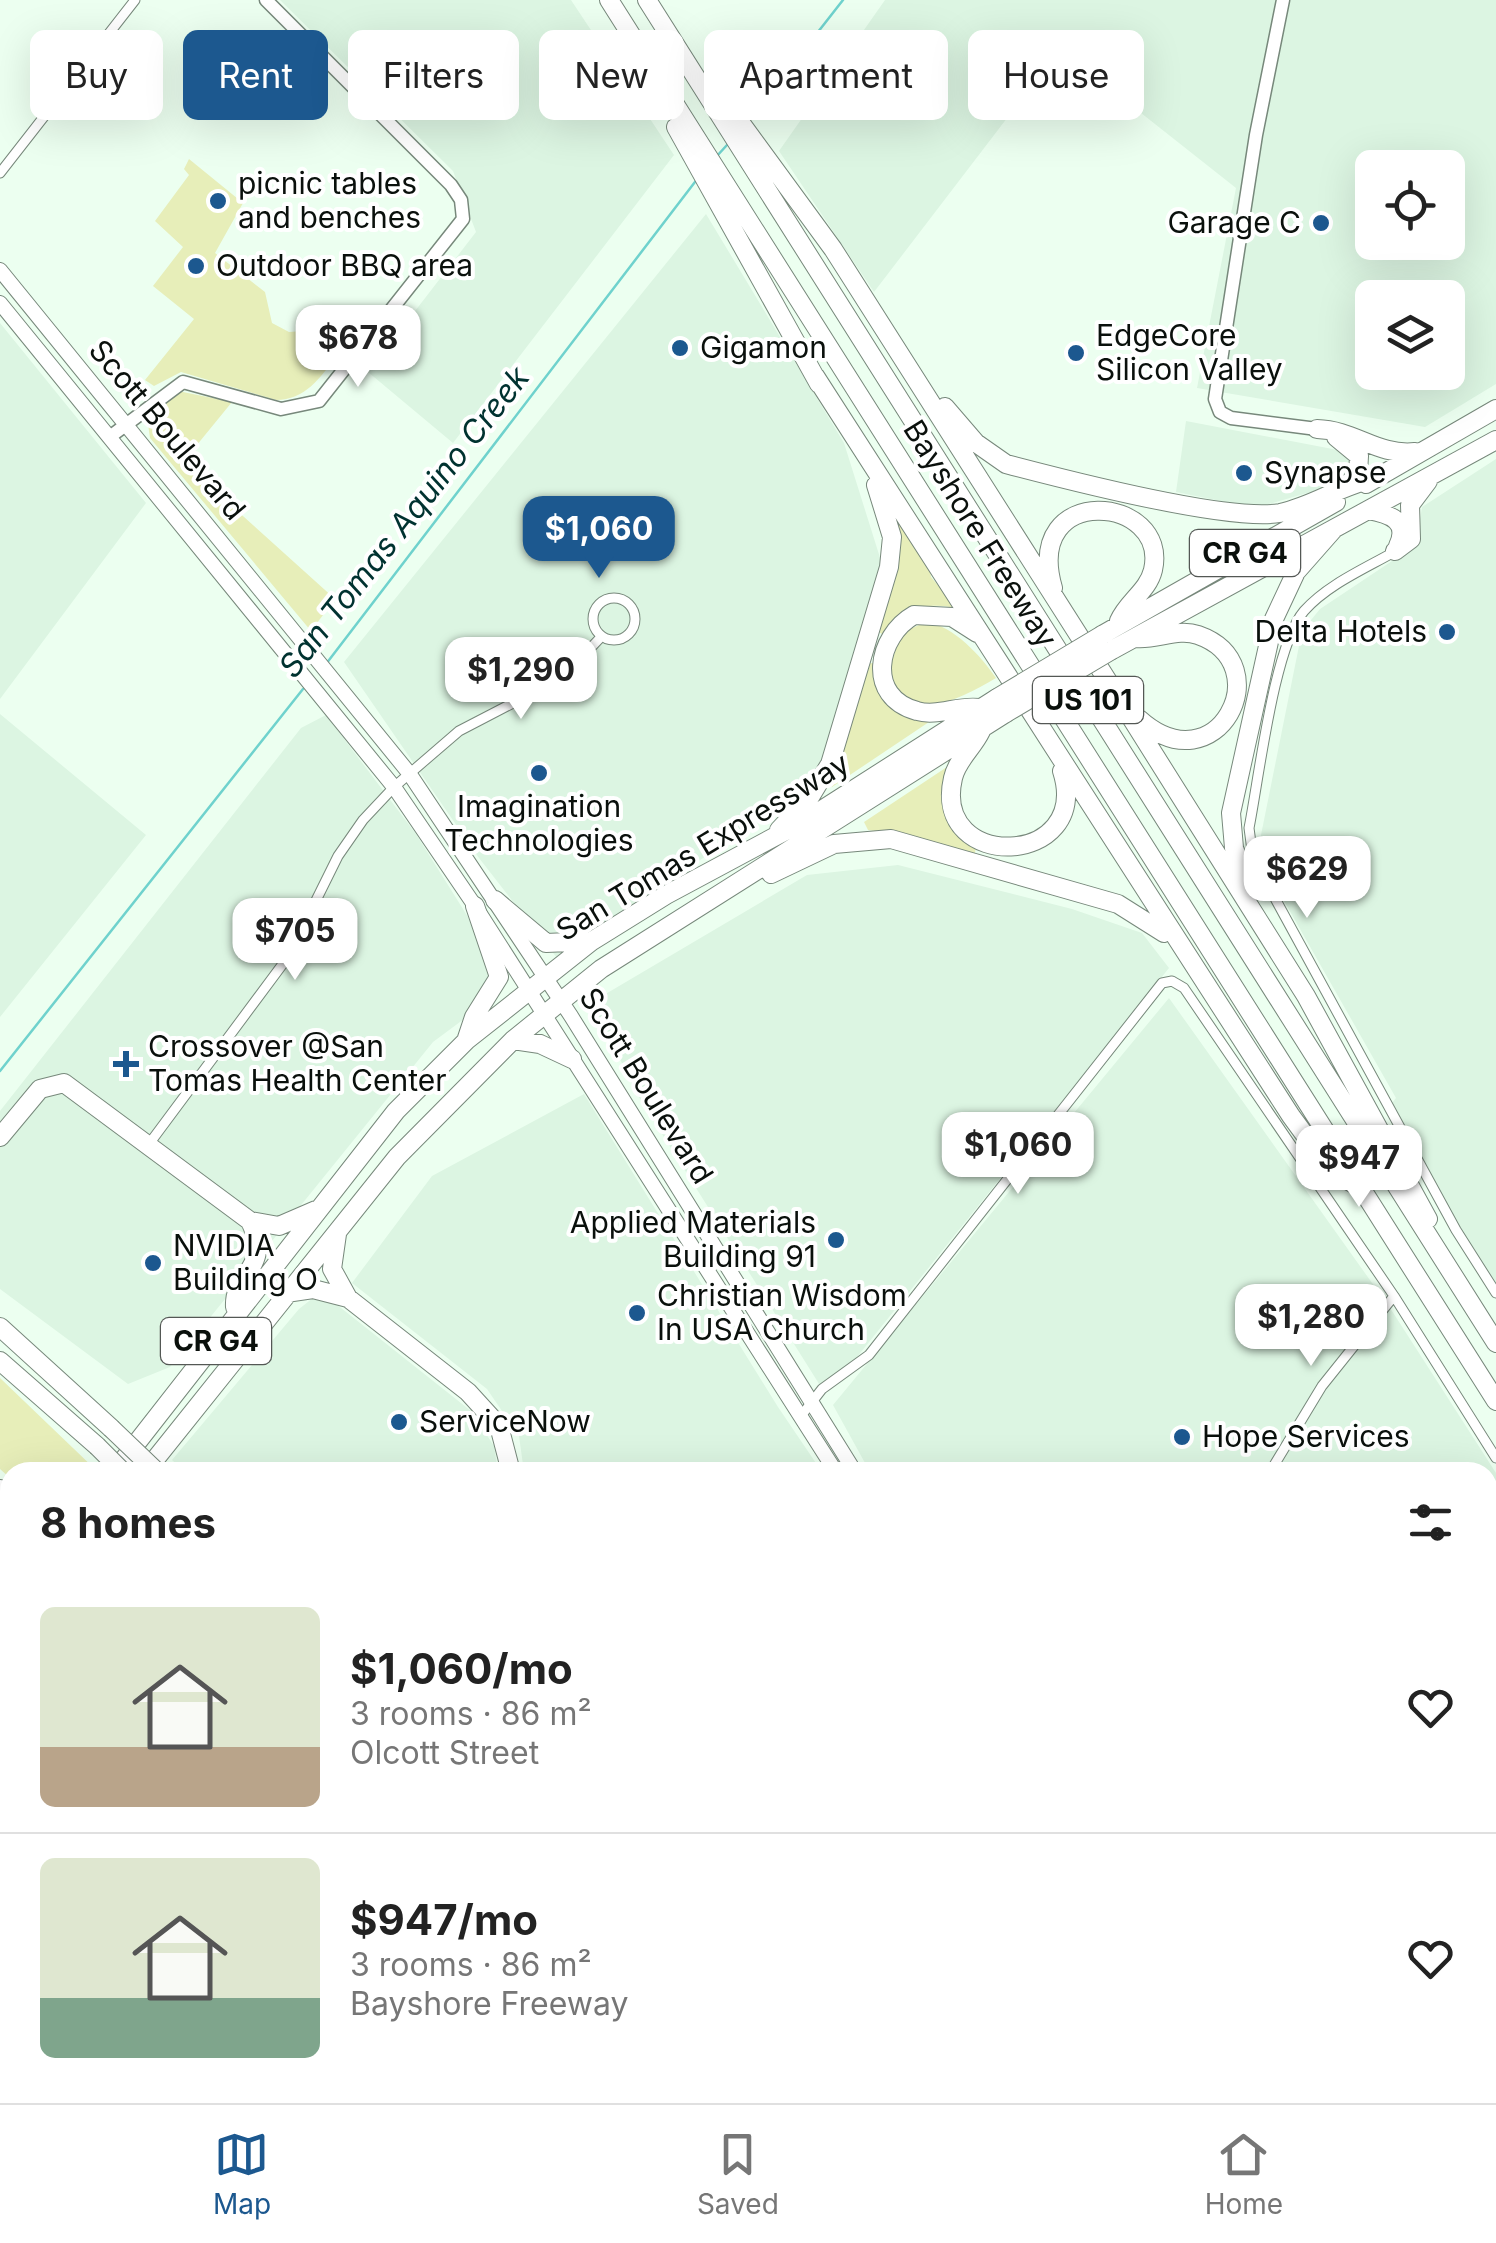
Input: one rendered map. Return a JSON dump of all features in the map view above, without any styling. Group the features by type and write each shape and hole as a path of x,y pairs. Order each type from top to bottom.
{"highway":[{"name":"Bayshore Freeway","path":"609,0 719,188 1496,1401"},
{"name":"Bayshore Freeway","path":"647,0 710,100 754,155 1496,1343"},
{"path":"754,155 833,249 960,426 984,451 1006,464 1240,513 1293,509 1349,484 1374,479"},
{"path":"719,188 814,376 876,486 892,537 889,567 830,764 810,797 768,841"},
{"path":"833,249 1306,996 1427,1213 1430,1239"},
{"path":"814,376 1192,966 1332,1172 1359,1186"},
{"name":"CR G4","path":"1110,637 1496,409"},
{"path":"1317,429 1355,448 1361,464 1349,484"},
{"path":"1317,429 1341,429 1388,454 1420,451"},
{"name":"CR G4","path":"1110,637 1133,637 1496,440"},
{"path":"1395,551 1412,538 1412,500 1438,470"},
{"path":"1058,603 1047,560 1055,533 1070,518 1089,510 1122,514 1142,528 1154,561 1150,579 1110,637"},
{"path":"1368,510 1391,515 1399,522 1402,535 1395,551"},
{"path":"1306,996 1243,878 1234,848 1231,813 1279,602 1296,572 1333,530"},
{"path":"984,639 952,616 928,612 896,626 883,646 881,660 887,688 906,707 924,712 963,706 981,718 955,771 952,794 962,824 990,846 1021,848 1044,837 1054,826 1066,790 1054,752"},
{"path":"1118,697 1148,728 1174,741 1186,742 1217,730 1236,700 1237,681 1231,662 1212,641 1181,632 1151,639 1133,637"},
{"name":"San Tomas Expressway","path":"122,1462 396,1111 467,1040 545,976 666,895 981,718 1110,637"},
{"name":"San Tomas Expressway","path":"152,1462 410,1142 513,1040 560,1000 981,718"},
{"path":"742,880 758,880 809,854 849,840 891,839 1136,911 1169,938 1192,966"},
{"path":"495,900 546,943 592,942"},
{"path":"467,1040 474,1017 498,977 475,906"},
{"path":"513,1040 540,1044 572,1060"},
{"path":"0,1137 40,1090 64,1082 250,1221 279,1226 317,1210"},
{"path":"236,1315 234,1299 255,1267 259,1246 250,1221"},
{"path":"338,1231 332,1269 348,1298 486,1408 507,1444 510,1462"},
{"path":"286,1293 313,1289 348,1298"},
{"path":"0,1327 147,1462"},
{"path":"0,1361 113,1462"}],"main road":[{"name":"Scott Boulevard","path":"0,270 409,773 545,976 850,1462"},
{"name":"Scott Boulevard","path":"0,302 394,786 475,906 830,1462"}],"street":[{"path":"0,173 135,0"},
{"path":"111,436 183,382 276,408 292,410 318,401 464,219 461,200 451,185 266,0"},
{"path":"1283,0 1256,135 1216,399 1220,412 1232,418 1317,429"},
{"path":"1395,551 1314,602 1301,614 1287,644 1250,828 1254,858 1456,1230 1496,1293"},
{"path":"616,598 629,604 635,616 633,630 615,641 601,636 592,618 597,606 616,598"},
{"path":"150,1144 266,992 288,957 338,856 394,786 459,730 563,677 601,636"},
{"path":"801,1416 822,1389 869,1355 1162,983 1172,981 1184,988 1394,1296 1496,1458"},
{"path":"1276,1462 1322,1386 1394,1296"}],"shaded area":[{"path":"280,0 571,0 591,30 539,30 539,120 651,120 674,155 453,443 368,372 476,232 453,171 401,120 519,120 519,30 348,30 348,67 328,47 328,30 310,30"},
{"path":"885,0 1496,0 1496,384 1425,427 1197,388 1236,188 1144,115 1144,30 968,30 968,120 1006,120 874,292 779,151 801,120 948,120 948,30 864,30"},
{"path":"706,214 844,443 882,564 823,776 557,958 479,858 344,662"},
{"path":"0,323 146,503 0,699"},
{"path":"1186,421 1343,451 1349,461 1348,473 1321,489 1255,508 1176,492"},
{"path":"1496,459 1496,1293 1388,1108 1396,1098 1271,878 1259,845 1302,631 1320,609 1416,545 1422,507"},
{"path":"0,714 146,835 0,1017"},
{"path":"326,715 416,834 468,917 499,993 433,1042 170,1367 128,1384 0,1289 0,1111 301,728"},
{"path":"898,865 1072,909 1142,933 1169,968 845,1372 821,1387 637,1094 592,1002 807,875"},
{"path":"1169,998 1392,1311 1489,1462 864,1462 833,1405"},
{"path":"584,1094 815,1462 523,1462 519,1436 487,1389 352,1283 432,1176"},
{"name":"ServiceNow","path":"313,1298 331,1300 471,1411 494,1446 496,1462 174,1462 299,1309"}],"green space":[{"path":"189,159 243,203 215,253 265,292 272,323 289,332 303,331 336,357 311,386 295,396 276,400 181,372 154,386 145,380 194,319 153,286 183,247 155,221 189,175 184,169"},
{"path":"178,391 232,402 183,462 335,599 311,631 150,438 148,424"},
{"path":"898,514 929,563 931,577 958,609 916,609 882,634 877,631 890,519"},
{"path":"926,622 956,636 996,678 939,704 924,705 904,696 891,677 892,662 903,632"},
{"path":"873,663 879,685 892,702 929,722 832,787 826,781 864,664"},
{"path":"953,763 949,773 976,846 975,853 868,830 864,822"},
{"path":"0,1378 88,1462 0,1462"}],"waterway":[{"name":"San Tomas Aquino Creek","path":"820,30 843,0"},
{"name":"San Tomas Aquino Creek","path":"716,157 727,145"},
{"name":"San Tomas Aquino Creek","path":"326,664 698,178"},
{"name":"San Tomas Aquino Creek","path":"0,1071 303,689"}],"place":[{"name":"picnic tables and benches","path":"218,201"},
{"name":"Garage C","path":"1321,223"},
{"name":"Outdoor BBQ area","path":"196,266"},
{"name":"Gigamon","path":"680,348"},
{"name":"EdgeCore Silicon Valley","path":"1076,353"},
{"name":"Synapse","path":"1244,473"},
{"name":"Delta Hotels","path":"1447,632"},
{"name":"Imagination Technologies","path":"539,773"},
{"name":"Crossover @San Tomas Health Center","path":"126,1064"},
{"name":"Applied Materials Building 91","path":"836,1240"},
{"name":"NVIDIA Building O","path":"153,1263"},
{"name":"Christian Wisdom In USA Church","path":"637,1313"},
{"name":"ServiceNow","path":"399,1422"},
{"name":"Hope Services","path":"1182,1437"}]}
